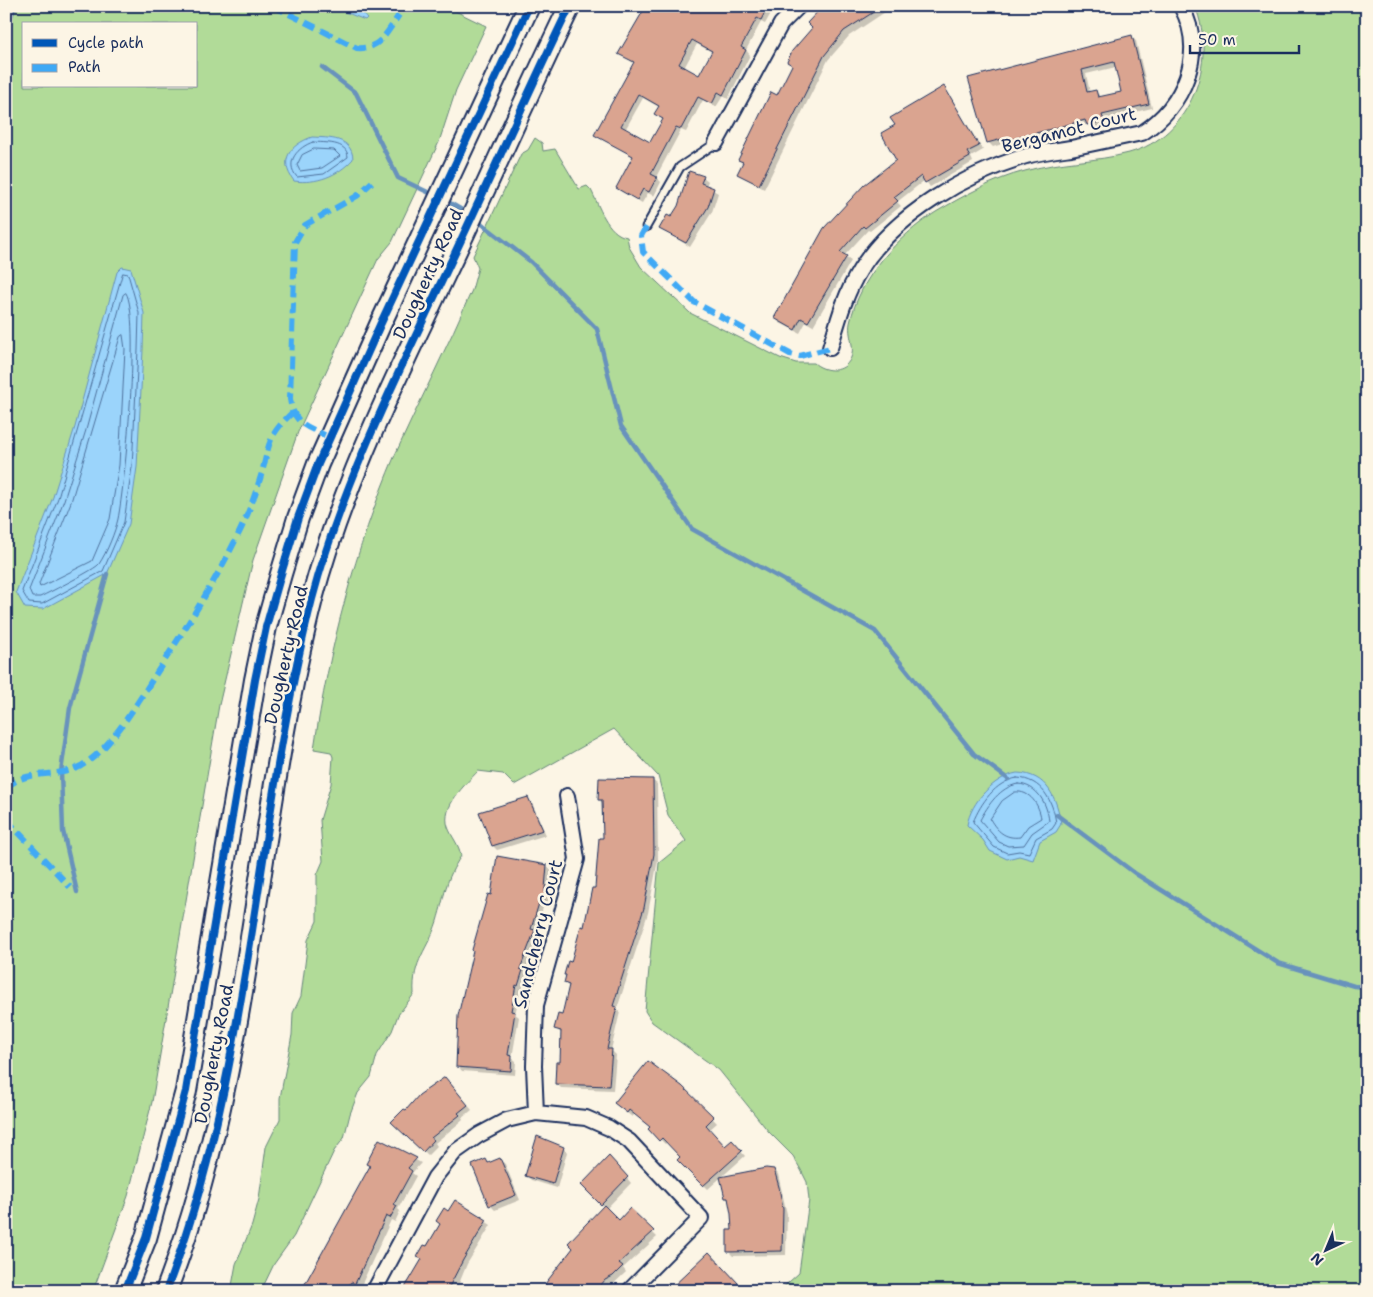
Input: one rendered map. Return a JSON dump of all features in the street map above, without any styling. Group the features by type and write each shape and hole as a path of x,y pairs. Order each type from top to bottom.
{"main road":[{"name":"Dougherty Road","path":"125,1291 156,1204 186,1091 253,690 266,627 298,518 318,464 528,6"},
{"name":"Dougherty Road","path":"166,1291 200,1189 223,1099 289,702 313,596 344,501 362,455 570,6"}],"street":[{"path":"716,143 781,24 799,6"},
{"name":"Bergamot Court","path":"830,348 840,312 860,270 878,245 907,218 932,200 992,169 1027,156 1142,133 1156,124 1177,101 1191,66 1191,35 1181,6"},
{"name":"Sandcherry Court","path":"536,1113 534,1066 536,1005 577,859 567,796"},
{"path":"374,1291 435,1177 456,1152 479,1135 507,1120 536,1113 586,1118 609,1128 629,1141 701,1218 630,1291"}],"lane":[{"path":"646,227 680,167 716,143"}],"green space":[{"path":"6,6 445,6 486,26 456,90 439,142 392,242 378,259 298,432 253,560 219,705 152,1102 128,1196 93,1291 6,1291"},
{"path":"1195,6 1367,6 1367,1291 779,1291 799,1273 809,1200 807,1182 793,1156 769,1132 719,1070 652,1022 645,1011 659,863 686,841 668,815 658,776 614,729 514,785 503,774 478,771 456,796 448,811 447,819 448,827 461,856 448,880 437,921 415,972 414,994 398,1015 392,1031 377,1055 371,1077 358,1093 344,1138 334,1151 294,1236 274,1264 261,1291 231,1291 236,1264 252,1225 259,1199 266,1147 280,1119 280,1098 292,1035 293,1013 301,996 308,940 317,921 317,875 323,861 320,820 331,784 333,757 331,752 314,749 327,674 345,599 368,526 395,455 472,290 478,268 473,256 521,154 528,150 535,138 542,143 543,151 555,149 579,189 587,186 591,190 609,225 620,235 627,237 629,247 641,267 690,313 780,358 796,363 814,363 829,370 837,369 845,366 852,355 850,323 855,306 871,274 894,246 922,222 979,188 1013,174 1064,163 1129,153 1151,144 1169,131 1183,114 1194,94 1201,73 1203,50 1201,28"}],"water":[{"path":"330,6 357,6 367,18 365,20"},
{"path":"312,137 338,140 344,143 349,146 353,159 341,170 326,178 302,182 294,181 287,166 289,154 298,144"},
{"path":"122,267 131,269 144,313 137,467 129,524 107,574 43,609 25,608 16,592 53,497 75,427 117,272"},
{"path":"1017,773 1027,774 1036,778 1049,789 1057,805 1061,824 1056,832 1040,841 1033,860 1019,856 1007,859 990,851 983,840 967,825 973,808 985,792 1008,775"}],"building":[{"path":"646,6 768,6 761,20 757,18 741,47 746,50 723,95 718,92 712,104 698,97 681,129 676,127 651,174 657,177 649,192 643,189 637,200 616,188 633,156 594,135 634,62 618,54","holes":["692,40 712,51 699,75 679,64","638,94 659,106 654,114 663,119 650,142 621,126"]},
{"path":"823,6 883,6 844,31 824,56 759,185 737,174 743,162 738,160 771,92 777,95 792,65 787,62 792,51 812,28 807,23"},
{"path":"1132,35 1149,104 1102,115 1104,121 1087,125 1085,120 1002,142 1002,139 987,143 968,78","holes":["1114,62 1121,92 1098,97 1096,90 1087,92 1082,70"]},
{"path":"944,86 979,146 967,152 970,157 925,183 921,176 894,197 898,201 865,228 863,226 840,252 847,256 808,322 801,318 795,330 774,318 824,228 864,185 896,160 881,133 895,125 890,118"},
{"path":"689,171 704,176 701,183 714,188 708,207 686,243 659,229 667,215 671,217 678,206"},
{"path":"599,778 653,779 654,854 644,908 613,1006 617,1007 607,1049 612,1049 609,1086 555,1084 556,1062 560,1062 561,1031 554,1029 558,1014 562,1015 569,985 564,983 566,975 564,975 568,961 571,962 581,926 584,927 592,888 595,888 599,838 603,838 602,800 598,800"},
{"path":"528,797 543,830 492,846 479,812"},
{"path":"497,856 547,865 544,901 540,900 531,929 535,930 520,969 523,970 518,986 516,985 511,1011 515,1012 508,1055 512,1056 511,1071 456,1067 458,1016 472,950 488,894 491,895"},
{"path":"648,1061 682,1086 714,1117 706,1125 725,1146 732,1140 742,1151 703,1186 677,1160 680,1157 662,1138 659,1141 648,1129 650,1127 629,1110 627,1113 614,1103"},
{"path":"445,1077 468,1105 458,1113 460,1115 431,1138 434,1140 423,1152 391,1122 404,1109 406,1110 419,1095"},
{"path":"537,1136 564,1147 553,1184 525,1176"},
{"path":"379,1139 417,1158 408,1168 412,1171 394,1204 397,1206 390,1218 386,1216 355,1284 351,1282 346,1291 301,1291 370,1166 366,1164"},
{"path":"609,1156 628,1177 601,1205 581,1185"},
{"path":"500,1158 516,1195 489,1206 472,1165 486,1159 488,1163"},
{"path":"766,1168 774,1169 779,1187 783,1209 782,1251 727,1252 727,1230 732,1230 731,1214 728,1198 725,1198 720,1177"},
{"path":"455,1200 487,1220 447,1291 403,1291 422,1259 417,1257 424,1245 427,1246 440,1224 436,1221 444,1208 448,1211"},
{"path":"604,1205 619,1220 630,1208 654,1231 619,1263 623,1266 613,1276 605,1280 596,1291 553,1291 545,1284 573,1248 568,1243"},
{"path":"709,1252 738,1283 730,1291 668,1291"}],"waterway":[{"path":"6,19 11,16 15,6"},
{"path":"322,67 356,93 398,178 434,195"},
{"path":"443,199 467,213"},
{"path":"477,220 531,262 597,329 621,426 692,529 875,631 974,754 1008,779"},
{"path":"77,892 63,831 61,772 70,708 107,574"},
{"path":"1057,815 1136,874 1278,963 1354,986 1367,987"}],"marked path":[{"path":"273,6 357,48 365,48 377,43 387,33 399,15"},
{"path":"330,438 303,424 295,415 290,399 295,242 305,225 357,196 372,182"},
{"path":"646,227 641,236 643,252 694,302 790,354 800,356 830,348"},
{"path":"6,788 23,778 72,770 81,766 100,751 117,732 183,632 221,568 250,507 273,436 292,413"},
{"path":"6,819 70,887"}],"cycle path":[{"path":"125,1291 146,1238 186,1091 255,680 266,627 298,518 318,464 380,325 529,6"},
{"path":"166,1291 195,1207 217,1121 235,1035 277,772 293,685 312,599 324,557 354,473 372,432 570,6"}]}
